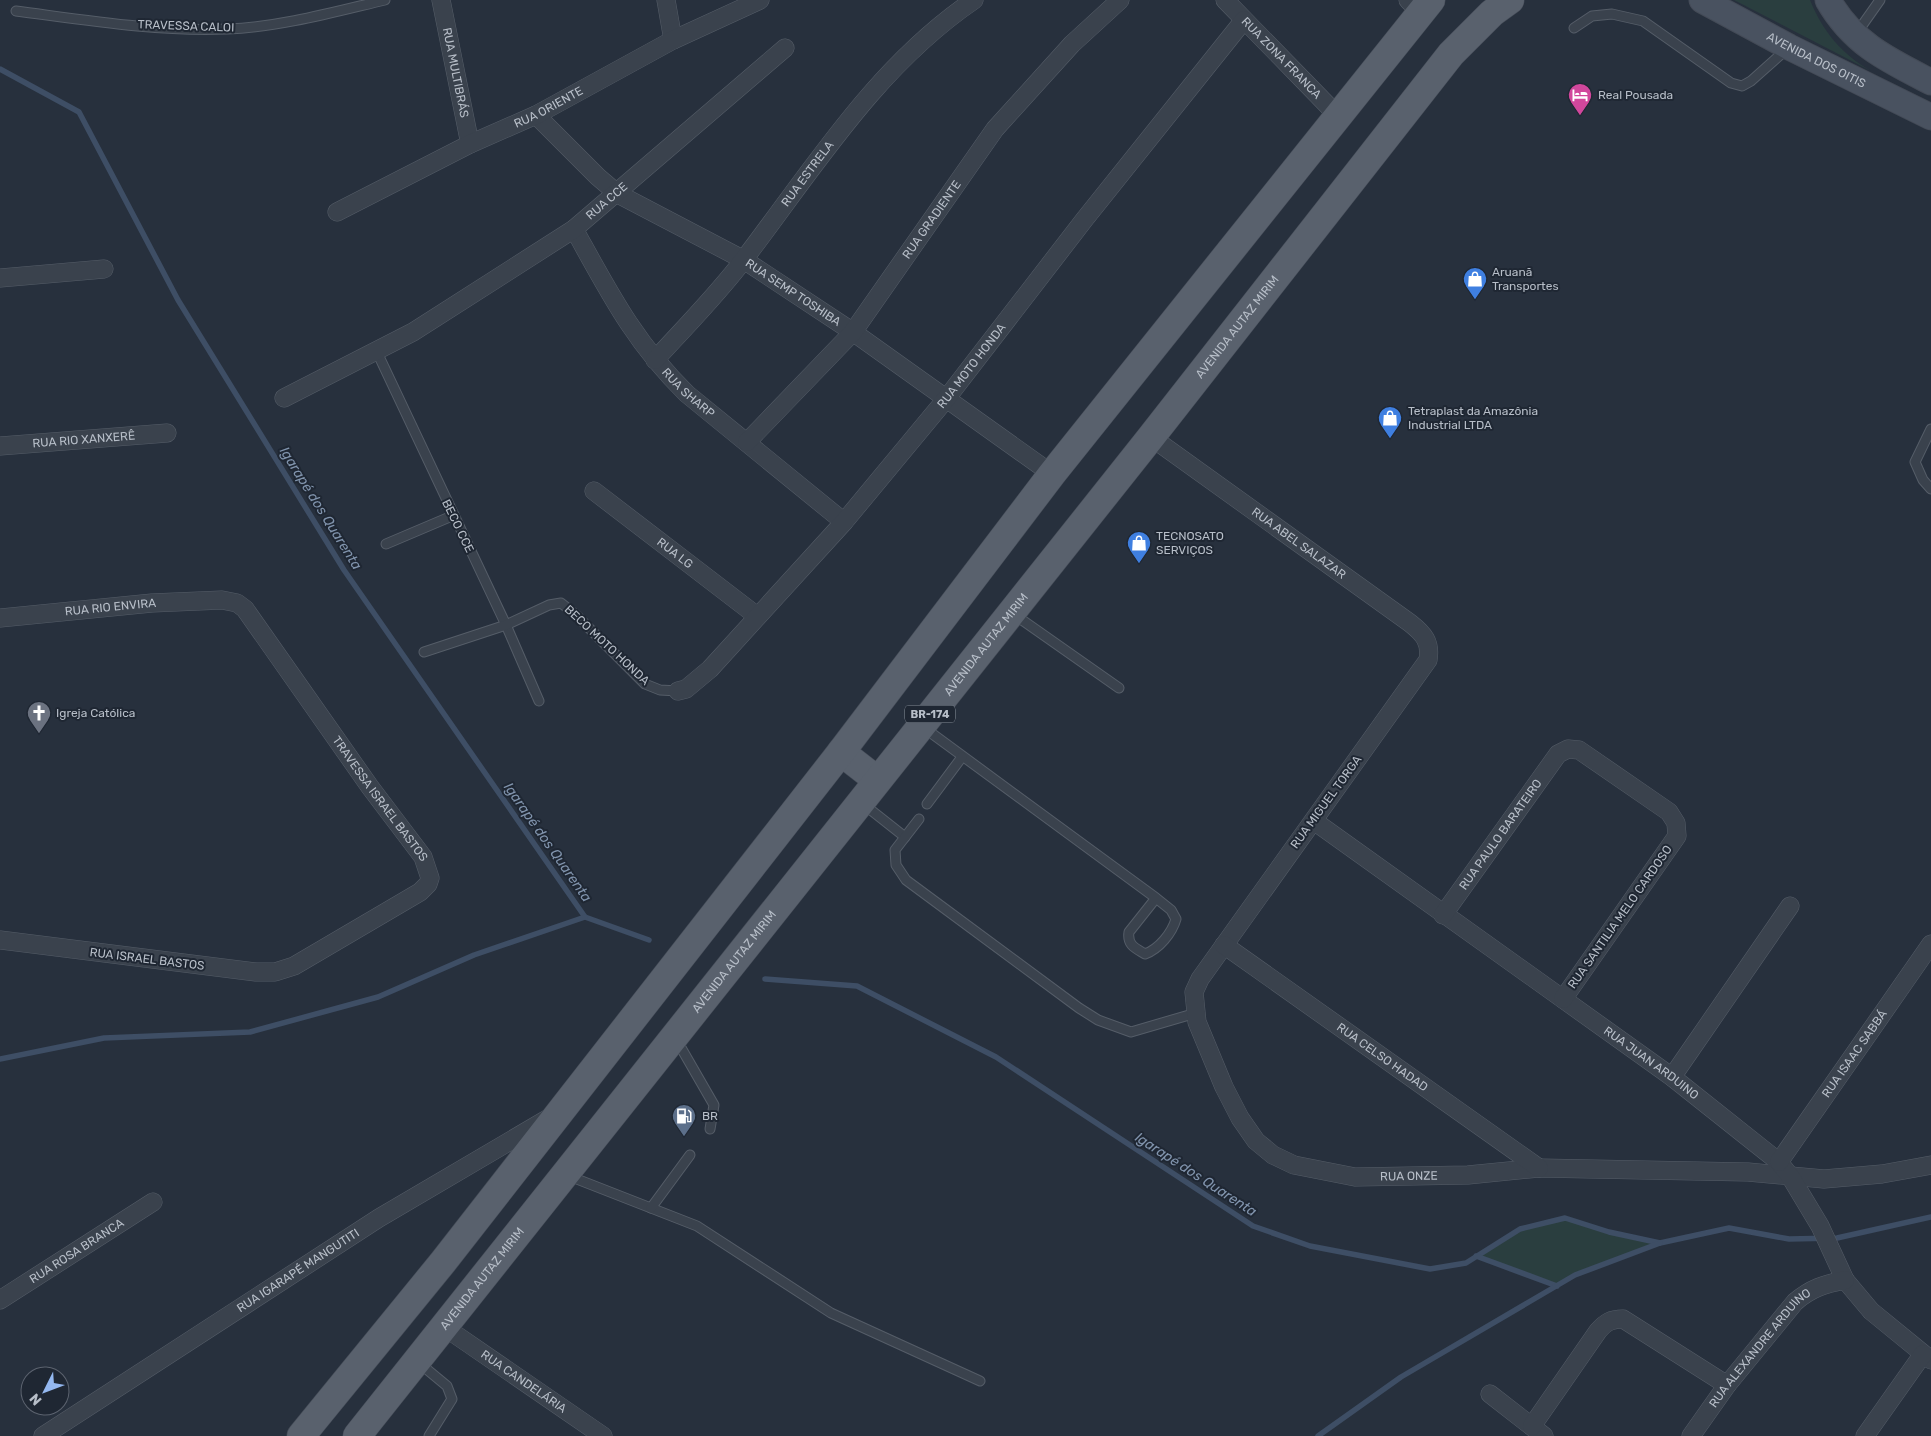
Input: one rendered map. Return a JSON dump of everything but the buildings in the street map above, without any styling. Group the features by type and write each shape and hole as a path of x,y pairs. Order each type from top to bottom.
{"main road":[{"name":"AVENIDA AUTAZ MIRIM","path":"357,1436 1151,437 1451,54 1486,19 1510,0"},
{"name":"AVENIDA DOS OITIS","path":"1702,0 1789,47 1931,116"},
{"path":"1828,0 1836,15 1854,36 1869,49 1931,82"},
{"path":"301,1436 443,1262 557,1113 841,752 1052,474 1338,116 1420,4"},
{"path":"841,752 877,780"}],"street":[{"name":"RUA MULTIBRÁS","path":"441,0 470,144"},
{"path":"666,0 673,40"},
{"name":"RUA ORIENTE","path":"337,212 470,144 536,115 673,40 760,0"},
{"name":"RUA ESTRELA","path":"655,360 744,260 865,100 920,42 974,0"},
{"name":"RUA GRADIENTE","path":"747,442 853,332 995,129 1072,44 1120,0"},
{"name":"RUA ZONA FRANCA","path":"1225,0 1338,116"},
{"name":"RUA MOTO HONDA","path":"678,691 692,685 710,669 844,522 946,399 1084,220 1244,20"},
{"name":"RUA CCE","path":"376,350 413,332 574,229 618,194 785,48"},
{"name":"RUA SEMP TOSHIBA","path":"536,115 598,177 618,194 744,260 853,332 1052,474"},
{"name":"RUA SHARP","path":"574,229 624,319 655,360 687,394 844,522"},
{"path":"0,278 104,269"},
{"path":"284,398 376,350"},
{"name":"RUA RIO XANXERÊ","path":"0,446 167,433"},
{"name":"RUA ABEL SALAZAR","path":"1151,437 1419,630 1427,639 1430,648 1428,660"},
{"name":"RUA LG","path":"594,492 757,616"},
{"name":"RUA RIO ENVIRA","path":"0,618 152,603 222,600"},
{"name":"TRAVESSA ISRAEL BASTOS","path":"222,600 236,603 246,608 370,787 424,857 429,868 428,884 420,892 294,966"},
{"name":"RUA MIGUEL TORGA","path":"1224,945 1428,660"},
{"name":"RUA SANTILIA MELO CARDOSO","path":"1558,754 1568,749 1579,750 1670,812 1676,823 1677,836 1562,999"},
{"name":"RUA PAULO BARATEIRO","path":"1443,916 1558,754"},
{"name":"RUA JUAN ARDUINO","path":"1314,821 1443,916 1672,1077 1784,1169 1820,1226 1842,1275 1871,1311 1927,1357"},
{"path":"1672,1077 1790,906"},
{"name":"RUA ISRAEL BASTOS","path":"0,940 256,972 275,972 294,966"},
{"name":"RUA ISAAC SABBÁ","path":"1784,1169 1931,944"},
{"name":"RUA ONZE","path":"1224,945 1200,979 1194,992 1197,1022 1224,1088 1240,1118 1256,1141 1273,1155 1294,1165 1354,1177 1468,1175 1539,1168 1784,1169 1824,1179 1872,1175 1931,1165"},
{"name":"RUA CELSO HADAD","path":"1224,945 1539,1168"},
{"name":"RUA IGARAPÉ MANGUTITI","path":"44,1436 379,1218 557,1113"},
{"name":"RUA ROSA BRANCA","path":"0,1300 153,1202"},
{"name":"RUA ALEXANDRE ARDUINO","path":"1692,1436 1727,1385 1795,1302 1807,1292 1842,1275"},
{"path":"1490,1394 1538,1431 1598,1331 1612,1319 1623,1319 1727,1385"},
{"name":"RUA CANDELÁRIA","path":"443,1326 603,1436"},
{"path":"1865,1436 1927,1357"}],"lane":[{"name":"TRAVESSA CALOI","path":"16,11 141,26 227,29 289,21 385,0"},
{"path":"1854,36 1880,0"},
{"path":"1574,28 1592,16 1612,14 1643,22 1731,83 1742,86 1751,81 1789,47"},
{"name":"BECO CCE","path":"376,350 452,516 506,625 539,702"},
{"path":"1931,429 1915,462 1923,480 1931,489"},
{"path":"386,544 452,516"},
{"name":"BECO MOTO HONDA","path":"424,652 506,625 549,605 561,603 575,614 645,684 660,690 678,691"},
{"path":"1011,612 1119,688"},
{"path":"921,726 1156,898 1171,910 1176,919 1174,928 1154,951 1145,954 1131,945 1128,939 1130,932 1156,898"},
{"path":"927,804 962,757"},
{"path":"860,802 905,837"},
{"path":"919,819 895,850 896,865 906,880 1079,1008 1098,1020 1131,1032 1196,1013"},
{"path":"674,1036 714,1105 710,1129"},
{"path":"651,1208 690,1155"},
{"path":"564,1174 697,1226 831,1313 980,1381"},
{"path":"416,1361 447,1386 452,1399 430,1436"}],"green space":[{"path":"1734,0 1810,0 1815,12 1834,41 1842,50 1871,71"},
{"path":"1565,1218 1609,1232 1660,1243 1575,1275 1557,1286 1476,1256 1520,1229"}],"waterway":[{"name":"Igarapé dos Quarenta","path":"0,69 79,112 178,300 344,570 585,917 649,940"},
{"path":"0,1059 104,1038 250,1032 378,997 474,955 585,917"},
{"name":"Igarapé dos Quarenta","path":"765,979 857,986 996,1057 1253,1226 1310,1246 1430,1269 1466,1263 1520,1229 1565,1218 1609,1232 1660,1243 1729,1228 1789,1239 1837,1238 1931,1217"},
{"path":"1318,1436 1401,1377 1575,1275 1660,1243"},
{"path":"1476,1256 1557,1286"}],"place":[{"name":"Real Pousada","path":"1580,116"},
{"name":"Aruanã Transportes","path":"1475,300"},
{"name":"Tetraplast da Amazônia Industrial LTDA","path":"1390,439"},
{"name":"TECNOSATO SERVIÇOS","path":"1139,564"},
{"name":"Igreja Católica","path":"39,734"},
{"name":"BR","path":"684,1137"}]}
